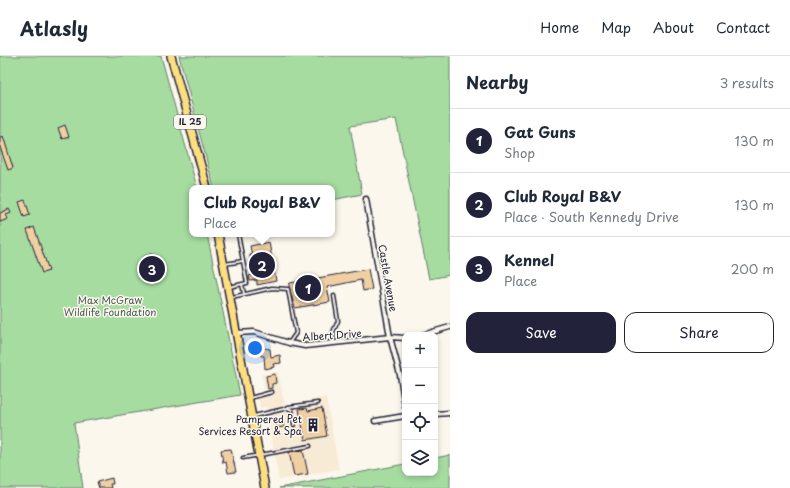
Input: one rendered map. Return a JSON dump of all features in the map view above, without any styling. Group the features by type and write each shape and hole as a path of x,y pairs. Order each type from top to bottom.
{"main road":[{"name":"IL 25","path":"172,56 206,185"},
{"path":"219,237 265,488"}],"street":[{"name":"Castle Avenue","path":"366,199 390,338 400,374 405,404"},
{"path":"432,332 450,327"},
{"name":"Albert Drive","path":"237,333 254,332 289,343 305,346 402,338"},
{"path":"438,414 450,413"},
{"path":"375,421 402,416"}],"lane":[{"path":"228,287 247,283 239,237"},
{"path":"224,265 243,261"},
{"path":"242,284 244,294"},
{"path":"231,298 272,288 288,289 296,333 289,343"},
{"path":"333,344 333,332 338,321 334,296"},
{"path":"249,398 272,392"},
{"path":"252,417 285,408 318,403"},
{"path":"285,408 292,410 294,425"},
{"path":"243,458 310,446"}],"shaded area":[{"path":"278,372 285,406 326,397 339,469 279,480 266,407 260,408 257,394 265,392 262,375"}],"green space":[{"name":"Max McGraw Wildlife Foundation","path":"0,56 161,56 196,185 189,185 189,237 208,237 240,395 74,423 83,488 0,488"},
{"path":"179,56 450,56 450,275 429,279 396,119 350,126 362,194 335,199 335,185 213,185"},
{"path":"450,455 450,488 279,488 402,465 402,476 438,476 438,457"}],"building":[{"path":"65,125 69,137 62,139 58,128"},
{"path":"3,136 13,168 8,170 0,147 0,137"},
{"path":"25,200 30,215 24,217 19,202"},
{"path":"9,209 11,213 6,215 8,219 0,222 0,213"},
{"path":"34,227 49,271 42,273 27,230"},
{"path":"269,242 276,281 257,285 257,280 250,281 249,276 253,275 250,246"},
{"path":"152,254 160,274 149,278 144,263 146,262 144,257"},
{"path":"368,269 372,289 363,291 361,280 327,287 330,302 295,308 289,287 290,283"},
{"path":"264,345 264,348 270,349 271,357 280,355 281,363 273,364 274,367 265,369 264,356 261,356 260,346"},
{"path":"275,374 276,383 272,384 272,388 268,389 266,376"},
{"name":"Pampered Pet Services Resort & Spa","path":"307,408 308,411 322,408 327,436 305,440 299,409"},
{"path":"282,419 284,427 276,428 276,421"},
{"path":"231,449 236,472 228,473 226,462 223,463 221,450"},
{"path":"303,450 308,474 294,476 289,452"},
{"path":"112,478 113,484 110,484 111,488 99,488 97,482"}],"place":[{"name":"Club Royal B&V","path":"262,265"},
{"name":"Kennel","path":"152,269"},
{"name":"Gat Guns","path":"308,288"},
{"name":"Pampered Pet Services Resort & Spa","path":"313,425"}]}
